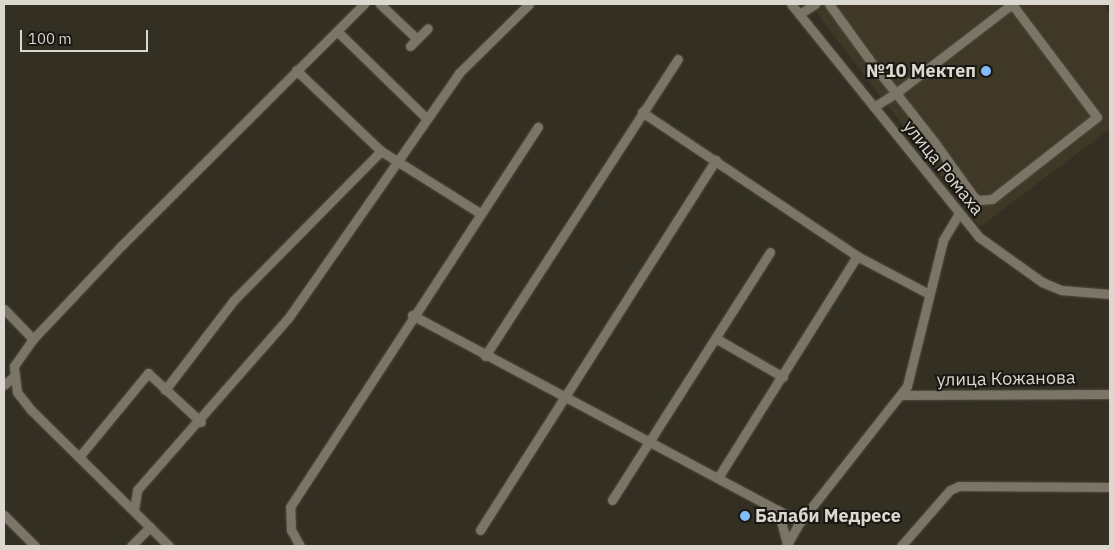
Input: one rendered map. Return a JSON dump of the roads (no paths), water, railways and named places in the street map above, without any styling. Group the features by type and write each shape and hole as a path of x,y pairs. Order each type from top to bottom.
{"street":[{"path":"4,385 13,377 17,359 33,339 296,70 364,4"},
{"path":"380,4 413,42 428,28"},
{"path":"134,510 137,490 200,422 289,317 394,160 459,73 529,4"},
{"name":"улица Ромаха","path":"790,4 801,13 958,216 997,252 1042,282 1061,290 1110,294"},
{"path":"801,13 815,4"},
{"path":"829,4 896,93 974,197 983,202 1096,117 1012,4 896,93 874,107"},
{"path":"337,31 426,118"},
{"path":"485,356 678,58"},
{"path":"296,70 381,151 480,213"},
{"path":"642,112 856,256 929,294"},
{"path":"300,546 291,530 290,507 412,315 538,127"},
{"path":"165,390 252,280 381,151"},
{"path":"480,530 566,399 716,160"},
{"path":"787,545 800,522 902,395 916,365 929,294 943,240 958,216"},
{"path":"612,500 717,339 770,252"},
{"path":"719,476 783,377 856,256"},
{"path":"4,309 33,339"},
{"path":"412,315 566,399 719,476 800,522"},
{"path":"717,339 783,377"},
{"path":"79,457 148,373 200,422"},
{"path":"13,377 31,410 169,546"},
{"name":"улица Кожанова","path":"902,395 1110,394"},
{"path":"902,546 950,490 959,486 1110,487"},
{"path":"778,510 787,545"},
{"path":"4,515 34,546"},
{"path":"131,546 150,527"}],"place":[{"name":"№10 Мектеп","path":"986,71"},
{"name":"Балаби Медресе","path":"745,516"}]}
